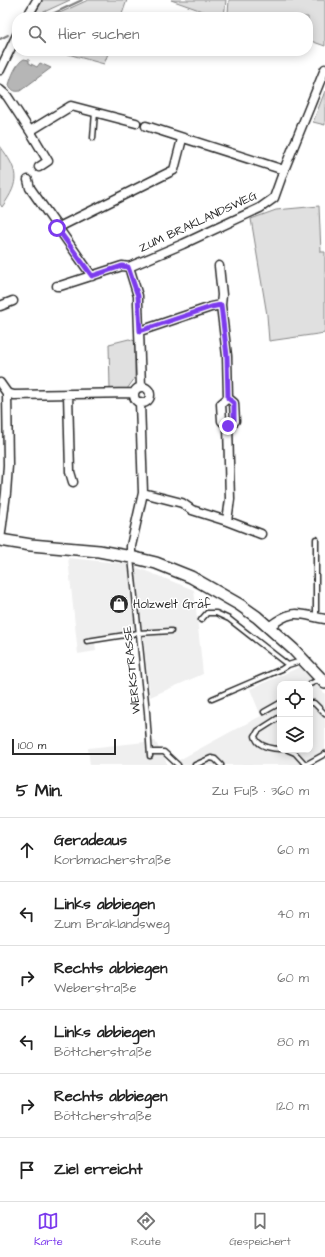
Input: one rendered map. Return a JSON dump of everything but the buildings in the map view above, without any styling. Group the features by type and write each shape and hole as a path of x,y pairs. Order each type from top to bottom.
{"main road":[{"path":"0,540 131,557 156,563 191,577 240,605 269,627 304,660 323,681"}],"street":[{"path":"30,12 37,0"},
{"path":"0,70 12,45"},
{"name":"ZUM BRAKLANDSWEG","path":"57,286 122,266 128,267 183,244 260,208 274,198 325,69"},
{"path":"0,90 7,96 48,161 39,167"},
{"path":"30,131 71,106 136,123"},
{"path":"146,126 172,134 182,139 284,170"},
{"path":"57,228 174,170 182,139"},
{"path":"28,180 30,188 92,276"},
{"path":"219,266 222,295 221,305 227,356 228,398 234,403 234,420 228,426 230,499 227,521"},
{"path":"128,267 138,296 140,331 140,387"},
{"path":"0,306 13,301"},
{"path":"140,331 221,305"},
{"path":"0,383 7,393 8,465 3,493 0,540"},
{"path":"140,387 147,389 149,395 146,401 137,401 134,397 135,390 140,387"},
{"path":"7,393 14,395 134,393"},
{"path":"68,394 70,472 73,482"},
{"path":"228,398 221,404 222,421 228,426"},
{"path":"131,557 131,546 143,492 140,402"},
{"path":"143,492 182,503 192,510 261,534"},
{"path":"269,627 289,614 325,619"}],"lane":[{"path":"93,138 95,112"},
{"path":"316,539 316,617"},
{"name":"WERKSTRASSE","path":"131,557 150,754 164,752 178,765"},
{"path":"201,620 207,614 216,613 228,619 288,666"},
{"path":"86,641 138,633 172,631"},
{"path":"212,699 304,660"},
{"path":"313,683 323,681"},
{"path":"313,703 325,714"},
{"path":"264,712 277,705"},
{"path":"277,719 258,731 255,736 257,742 277,749"},
{"path":"295,753 306,765 325,754"},
{"path":"195,765 211,758 215,759 221,765"}],"shaded area":[{"path":"43,0 70,0 44,12 36,12"},
{"path":"88,0 127,0 123,12 62,12"},
{"path":"171,0 226,0 225,12 205,12"},
{"path":"229,0 325,0 325,46 313,42 313,12 228,12"},
{"path":"75,56 107,56 104,64"},
{"path":"24,59 29,60 29,63 37,67 40,63 51,68 20,91 15,91 9,85 16,67"},
{"path":"325,91 325,125 313,122"},
{"path":"0,146 11,162 15,176 12,190 2,207 0,204"},
{"path":"319,206 321,252 325,252 325,333 269,341 267,315 251,219 276,210"},
{"path":"129,339 135,341 135,378 127,389 110,389 109,344"},
{"path":"68,558 128,564 194,590 203,674 150,697 143,634 95,642 96,651 78,654"},
{"path":"300,667 313,681 277,681 277,753 313,753 313,681 325,694 325,757 311,765 170,765 234,730 261,716 250,689"},
{"path":"155,741 168,765 90,765 88,748"}],"waterway":[{"path":"57,12 82,0"},
{"path":"0,39 8,35"}],"place":[{"name":"Holzwelt Gräf","path":"119,604"}],"route":[{"path":"57,228 92,276 122,266 128,267 138,296 140,331 221,305 227,356 228,398 234,403 234,420 228,426"}]}
